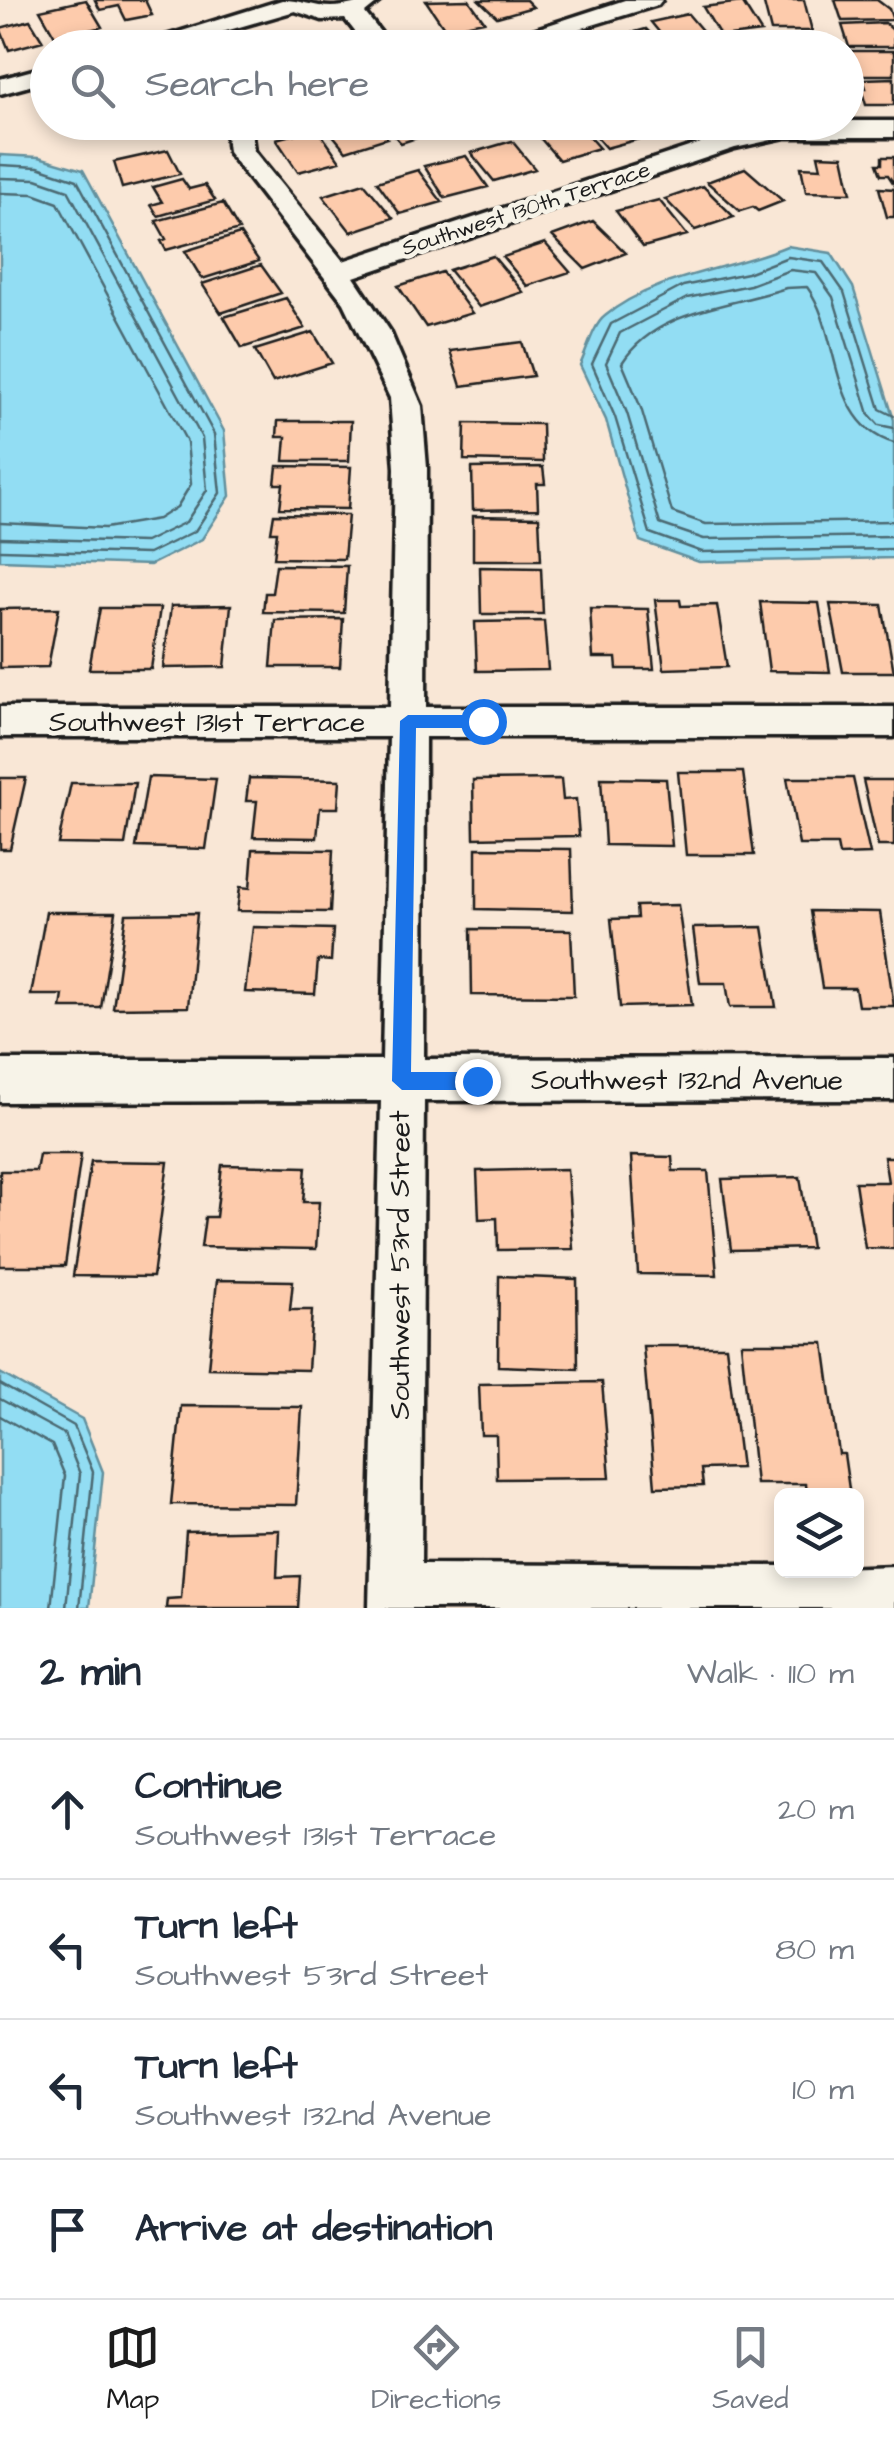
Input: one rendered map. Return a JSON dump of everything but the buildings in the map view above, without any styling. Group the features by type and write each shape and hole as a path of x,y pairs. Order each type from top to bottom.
{"street":[{"path":"550,30 650,0"},
{"path":"200,30 297,1 326,14 360,6 373,30"},
{"path":"0,87 30,79"},
{"name":"Southwest 130th Terrace","path":"864,129 894,129"},
{"name":"Southwest 53rd Street","path":"243,140 241,152 336,273 384,347 406,402 411,468 396,1599"},
{"name":"Southwest 130th Terrace","path":"336,273 738,140"},
{"name":"Southwest 131st Terrace","path":"0,722 894,722"},
{"name":"Southwest 132nd Avenue","path":"0,1081 894,1080"},
{"path":"396,1599 894,1592"}],"water":[{"path":"0,155 39,157 83,170 224,431 230,496 202,539 150,565 0,560"},
{"path":"787,246 831,253 853,287 894,420 894,558 699,562 640,541 606,420 580,365 594,332 605,316 646,291"},
{"path":"0,1373 82,1419 103,1472 89,1608 0,1608"}],"route":[{"path":"477,1081 402,1081 408,721 483,721"}]}
